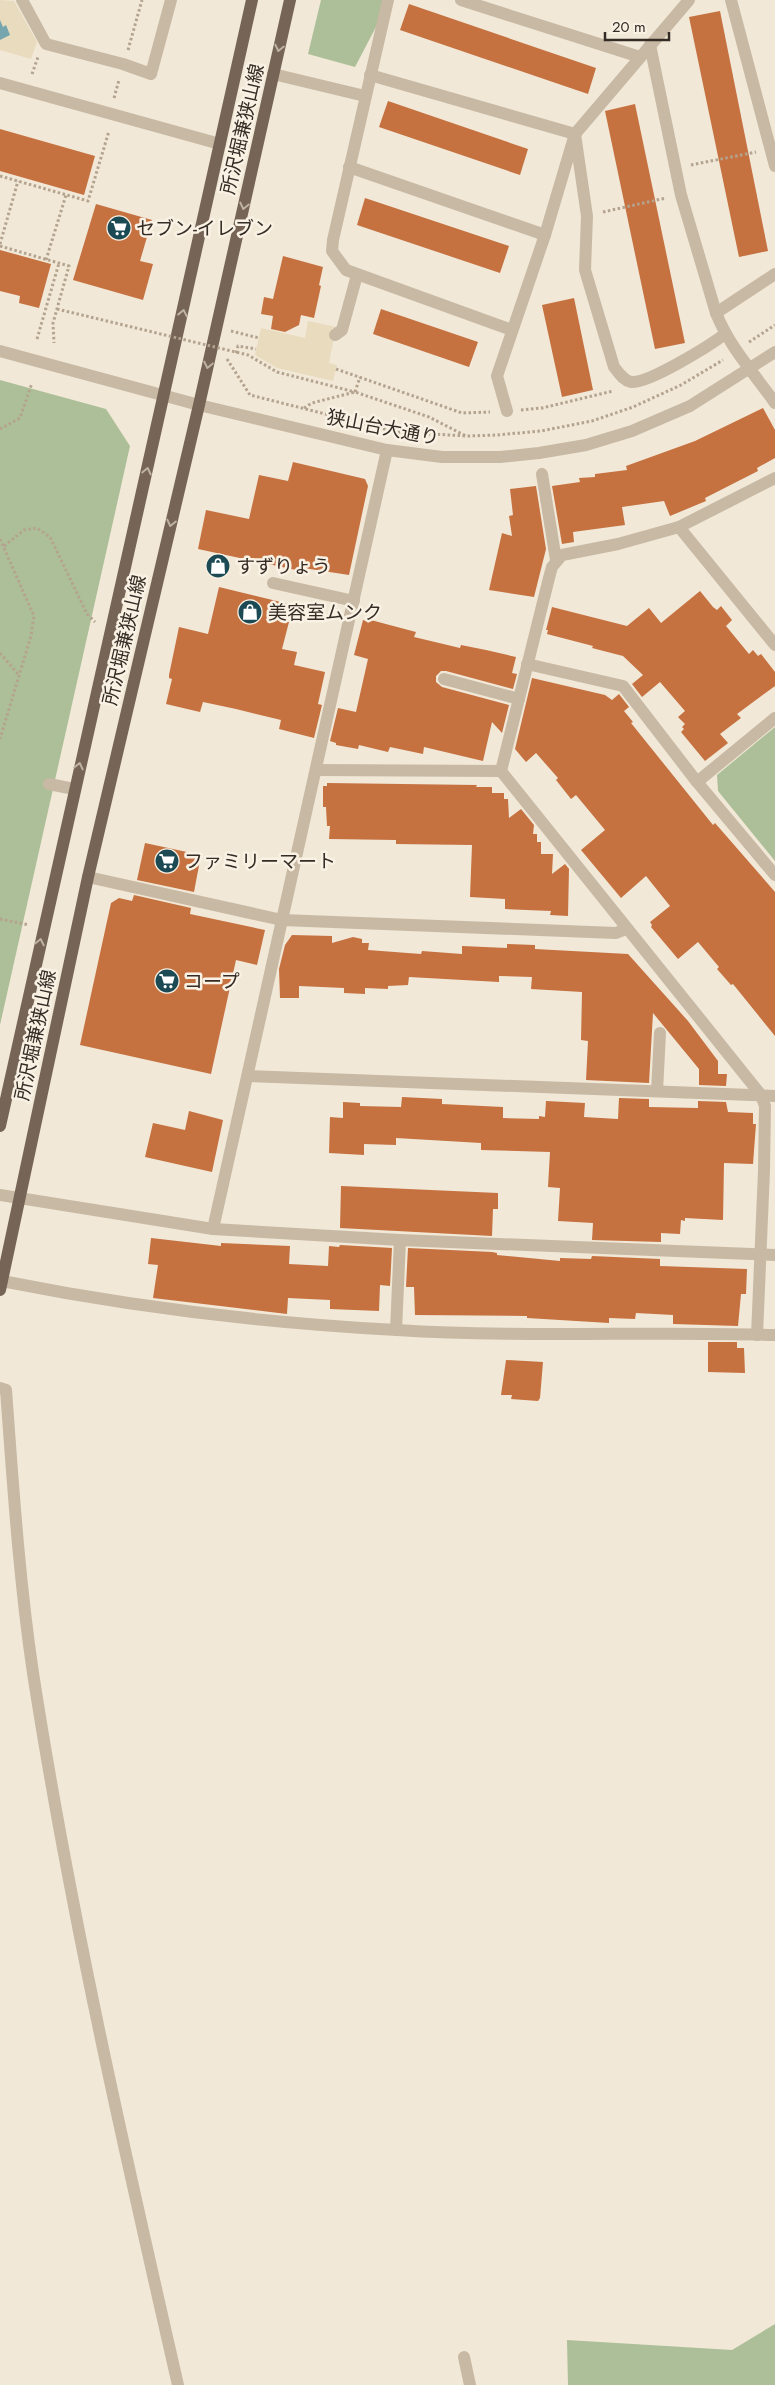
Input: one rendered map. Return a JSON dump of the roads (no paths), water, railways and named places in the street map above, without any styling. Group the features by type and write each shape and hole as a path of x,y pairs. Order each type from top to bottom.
{"main road":[{"name":"所沢堀兼狭山線","path":"0,1126 252,0"},
{"name":"所沢堀兼狭山線","path":"1,1285 88,877 199,405 290,0"}],"street":[{"path":"22,0 46,44 124,64 151,74 171,0"},
{"path":"388,0 349,167 332,251 346,270 357,275 512,330"},
{"path":"461,0 640,57"},
{"path":"507,411 497,376 545,235 575,134 688,0"},
{"path":"731,0 775,166"},
{"path":"650,45 681,195 716,313 725,334 736,352 775,403"},
{"path":"273,74 365,96"},
{"path":"370,75 575,134"},
{"path":"0,83 220,144"},
{"path":"575,134 587,216 585,270 614,366 624,379 631,382 647,380 725,334"},
{"path":"349,167 545,235"},
{"path":"716,313 775,274"},
{"path":"335,335 342,330 357,275"},
{"name":"狭山台大通り","path":"0,351 199,405 387,450 442,458 500,457 539,453 586,445 632,431 690,406 750,370 775,352"},
{"path":"213,1229 387,450"},
{"path":"501,771 549,578 556,560 542,474"},
{"path":"556,560 562,556 618,544 679,527 775,478"},
{"path":"679,527 775,645"},
{"path":"272,583 354,601"},
{"path":"527,664 623,686 697,782 775,875"},
{"path":"444,679 519,698"},
{"path":"697,782 775,718"},
{"path":"316,770 501,771"},
{"path":"501,771 761,1095 764,1106 757,1335"},
{"path":"49,784 74,789"},
{"path":"88,877 282,920 616,933 626,929"},
{"path":"657,1091 660,1033"},
{"path":"248,1076 775,1096"},
{"path":"0,1194 213,1229 400,1240 775,1255"},
{"path":"396,1330 400,1240"},
{"path":"1,1285 289,1323 396,1330 574,1335 775,1336"},
{"path":"0,1388 6,1390 24,1605 33,1672 62,1846 143,2233 178,2385"},
{"path":"464,2357 470,2385"}],"water":[{"path":"0,20 3,27 6,25 10,35 0,40"}],"place":[{"name":"セブン-イレブン","path":"119,228"},
{"name":"すずりょう","path":"218,566"},
{"name":"美容室ムンク","path":"250,612"},
{"name":"ファミリーマート","path":"167,861"},
{"name":"コープ","path":"167,981"}]}
